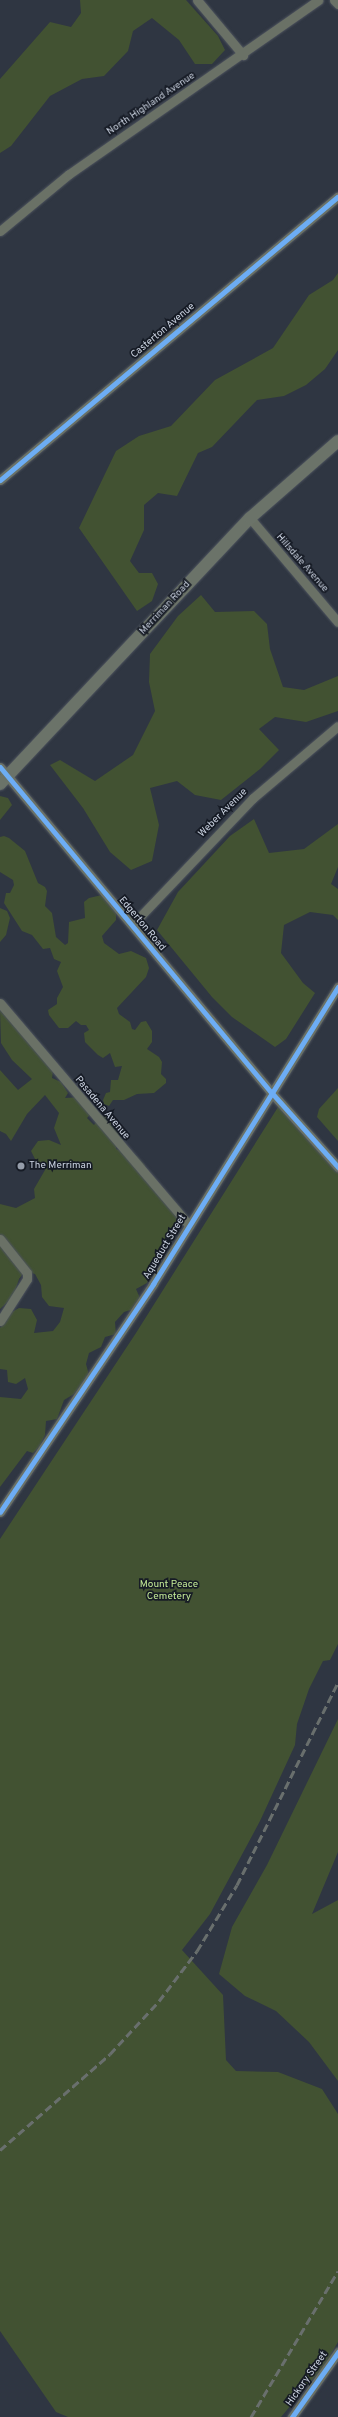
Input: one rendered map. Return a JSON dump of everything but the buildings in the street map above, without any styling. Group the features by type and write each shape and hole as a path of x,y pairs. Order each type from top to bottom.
{"main road":[{"name":"Merriman Road","path":"2,776 250,518 338,441"}],"street":[{"path":"197,0 243,55"},
{"name":"North Highland Avenue","path":"0,231 69,174 243,55 318,0"},
{"path":"334,0 338,4"},
{"name":"Casterton Avenue","path":"0,480 338,196"},
{"name":"Hillsdale Avenue","path":"250,518 338,622"},
{"name":"Weber Avenue","path":"132,925 247,804 338,726"},
{"name":"Edgerton Road","path":"2,776 132,925 272,1092 338,1167"},
{"name":"Aqueduct Street","path":"0,1512 153,1284 338,987"},
{"name":"Pasadena Avenue","path":"0,1003 189,1225"},
{"path":"0,1240 24,1268 27,1279 0,1322"},
{"name":"Hickory Street","path":"292,2417 338,2352"}],"green space":[{"path":"80,0 186,0 218,36 225,50 212,64 195,64 179,40 152,18 133,31 128,51 104,76 82,79 50,96 11,146 0,153 0,79 50,22 71,27 81,13"},
{"path":"338,273 338,350 325,369 306,385 284,396 257,400 212,447 198,453 177,496 158,493 144,505 144,530 130,561 139,573 152,573 158,584 152,601 137,611 79,528 116,451 139,436 171,426 215,380 273,348 309,295 333,280"},
{"path":"201,595 215,612 254,611 267,624 270,649 283,687 304,690 338,676 338,711 306,722 275,717 259,729 279,750 260,769 221,800 195,795 177,781 150,788 159,825 152,861 131,870 110,852 83,808 50,765 60,760 95,781 133,755 155,711 149,682 150,654 178,616"},
{"path":"0,796 8,798 12,805 0,820"},
{"path":"254,819 269,853 304,849 338,824 338,867 331,884 338,889 338,920 333,915 310,912 284,925 281,953 303,983 315,993 286,1039 275,1047 232,1017 212,997 157,930 178,892 230,836"},
{"path":"4,836 9,838 25,851 38,883 45,887 47,891 45,906 52,913 56,937 65,945 68,943 69,922 85,918 84,902 89,898 102,895 116,910 116,920 102,936 104,943 119,954 131,951 146,958 149,968 146,977 117,1008 119,1014 130,1022 132,1029 135,1030 141,1022 146,1021 152,1031 152,1042 147,1049 159,1057 162,1062 161,1074 166,1079 166,1083 154,1093 137,1094 124,1100 113,1100 109,1106 104,1104 103,1100 106,1093 110,1092 111,1080 118,1080 122,1066 115,1067 110,1053 103,1058 85,1042 84,1033 89,1030 86,1025 81,1025 76,1021 68,1028 59,1028 49,1015 48,1010 57,1004 57,998 63,987 57,971 61,962 54,959 50,948 43,949 32,935 22,931 4,903 6,893 10,893 14,885 13,880 0,872 0,837"},
{"path":"0,908 7,911 10,918 6,935 0,942"},
{"path":"0,1010 53,1071 52,1078 61,1082 68,1093 65,1098 81,1097 90,1101 95,1109 87,1118 94,1125 101,1115 112,1118 121,1128 116,1149 137,1156 145,1165 143,1176 166,1192 182,1209 181,1219 172,1227 157,1254 147,1283 136,1289 140,1298 134,1309 124,1312 115,1322 116,1334 105,1337 101,1347 89,1353 86,1364 89,1375 74,1394 64,1400 57,1419 46,1421 45,1435 39,1447 33,1453 27,1451 0,1487 0,1397 21,1399 28,1389 25,1378 16,1384 8,1382 7,1370 0,1369 0,1328 10,1313 19,1308 31,1309 37,1320 34,1333 53,1331 60,1322 64,1308 49,1306 42,1297 41,1285 35,1274 25,1271 19,1279 13,1297 0,1309 0,1204 16,1208 35,1198 34,1189 45,1170 37,1163 31,1151 38,1141 49,1140 61,1145 54,1128 59,1113 45,1095 27,1114 11,1141 6,1134 0,1131 0,1070 18,1090 32,1079 12,1060 1,1043"},
{"path":"338,1088 338,1141 317,1117 319,1109"},
{"name":"Mount Peace Cemetery","path":"280,1104 338,1170 338,1644 330,1660 323,1661 309,1689 297,1724 295,1745 260,1821 210,1914 182,1950 223,1995 226,2060 236,2071 278,2072 322,2089 338,2114 338,2342 324,2366 281,2417 68,2417 56,2412 0,2331 0,1539 136,1333"},
{"path":"338,1719 338,1852 312,1914 338,1900 338,2081 309,2042 276,2011 245,1996 219,1974 232,1927 267,1865"}],"railway":[{"path":"0,2150 110,2054 159,2001 197,1951 237,1885 338,1682"},
{"path":"251,2417 338,2271"}],"cycle path":[{"path":"0,480 338,196"},
{"path":"0,767 271,1092 338,1167"},
{"path":"0,1512 153,1284 338,987"},
{"path":"292,2417 338,2352"}],"place":[{"name":"The Merriman","path":"21,1166"}]}
